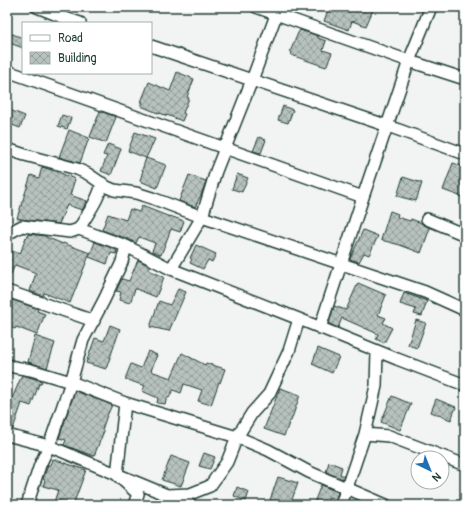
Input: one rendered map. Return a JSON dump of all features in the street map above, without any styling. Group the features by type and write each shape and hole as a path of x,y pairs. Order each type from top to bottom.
{"street":[{"path":"37,7 77,22"},
{"path":"256,7 278,11 410,61 465,79"},
{"path":"320,328 410,61 431,7"},
{"path":"171,269 202,217 216,171 278,11"},
{"path":"152,46 388,126 465,154"},
{"path":"7,71 363,197"},
{"path":"7,149 77,169 114,190 136,193 202,217 341,263 425,292 465,310"},
{"path":"79,229 97,200 102,183"},
{"path":"427,219 465,235"},
{"path":"7,234 22,226 70,232 79,229 126,246 171,269 465,384"},
{"path":"27,505 40,464 49,446 71,382 83,340 94,321 122,262 126,246"},
{"path":"7,291 94,321"},
{"path":"166,495 190,494 210,486 227,462 237,438 252,413 269,394 289,351 299,319"},
{"path":"341,505 365,434 376,386 378,351"},
{"path":"7,365 14,368 31,370 71,382 125,403 237,438 268,450 309,472 386,505"},
{"path":"117,475 125,403"},
{"path":"365,434 389,436 465,465"},
{"path":"7,435 49,446 190,505"},
{"path":"117,475 138,494 134,505"}],"building":[{"path":"329,7 365,7 373,10 366,26 352,21 349,30 324,21"},
{"path":"300,30 318,36 318,38 326,41 323,50 332,53 326,67 291,55 292,53 290,52"},
{"path":"7,32 22,38 22,48 7,42"},
{"path":"177,72 194,79 187,97 189,98 183,113 185,114 182,121 141,106 143,102 141,102 149,82 170,91"},
{"path":"283,106 293,110 288,123 278,120"},
{"path":"7,109 25,116 20,128 7,123"},
{"path":"100,111 116,117 106,143 90,137"},
{"path":"62,115 71,118 67,129 58,126"},
{"path":"69,130 89,138 80,163 59,157"},
{"path":"135,132 155,139 146,158 128,151"},
{"path":"259,137 266,140 261,153 253,151"},
{"path":"108,144 121,149 111,175 101,171 107,156 103,155"},
{"path":"146,158 166,165 157,188 140,181"},
{"path":"453,163 465,167 465,198 443,190"},
{"path":"42,167 75,179 70,195 87,201 82,210 67,205 59,224 17,218 31,175 39,178"},
{"path":"237,174 248,178 242,192 232,189"},
{"path":"189,175 206,181 195,207 179,201"},
{"path":"403,177 422,183 416,201 397,196"},
{"path":"142,206 184,221 180,232 171,229 161,255 152,251 155,243 139,237 136,243 102,230 108,214 126,220 130,209 139,212"},
{"path":"390,211 398,214 397,217 410,221 411,219 430,228 421,253 381,240"},
{"path":"363,230 378,236 369,255 364,253 359,262 350,259"},
{"path":"28,234 46,236 63,244 90,253 70,303 44,293 43,296 30,291 36,273 15,265 7,283 7,249 20,254"},
{"path":"95,242 117,250 116,254 111,253 107,264 89,257"},
{"path":"196,245 216,254 212,262 208,260 203,269 190,263 192,259 190,258"},
{"path":"138,260 150,266 149,270 164,277 156,297 135,289 130,303 119,300 121,292 116,291 122,279 129,281"},
{"path":"358,283 386,295 378,315 386,318 383,323 392,328 384,343 376,339 378,334 342,318 338,328 329,324 334,306 346,310"},
{"path":"178,289 186,292 169,331 150,327 159,301 170,305"},
{"path":"404,293 427,301 422,316 414,314 416,309 400,304"},
{"path":"7,298 38,309 37,311 45,314 37,335 16,327 15,329 7,326"},
{"path":"416,320 426,323 417,348 408,345"},
{"path":"110,325 120,329 106,369 86,363 95,338 104,341"},
{"path":"35,336 55,343 47,368 28,362"},
{"path":"318,348 339,357 332,373 312,364"},
{"path":"148,351 157,355 151,371 171,378 182,353 205,365 206,363 225,369 211,405 198,401 202,390 184,384 181,393 173,390 169,398 167,398 165,404 157,403 158,398 142,391 145,386 125,379 131,364 141,368"},
{"path":"22,375 42,381 41,384 39,384 31,406 22,403 13,429 7,427 7,399 11,401"},
{"path":"280,388 300,395 284,436 264,429"},
{"path":"75,391 112,405 106,418 102,430 104,431 94,456 64,445 66,440 59,438"},
{"path":"392,396 411,404 400,430 381,422"},
{"path":"436,399 456,407 451,420 431,412"},
{"path":"204,453 215,457 210,469 199,466"},
{"path":"171,456 190,463 181,486 162,480"},
{"path":"53,459 86,470 73,505 53,505 58,490 43,486 45,480 43,479 48,465 51,465"},
{"path":"329,462 342,467 340,474 344,476 342,479 326,472"},
{"path":"278,477 298,483 290,505 284,505 270,500"},
{"path":"321,485 338,492 336,499 329,497 326,505 313,505"},
{"path":"237,487 249,492 246,501 234,496"}]}
